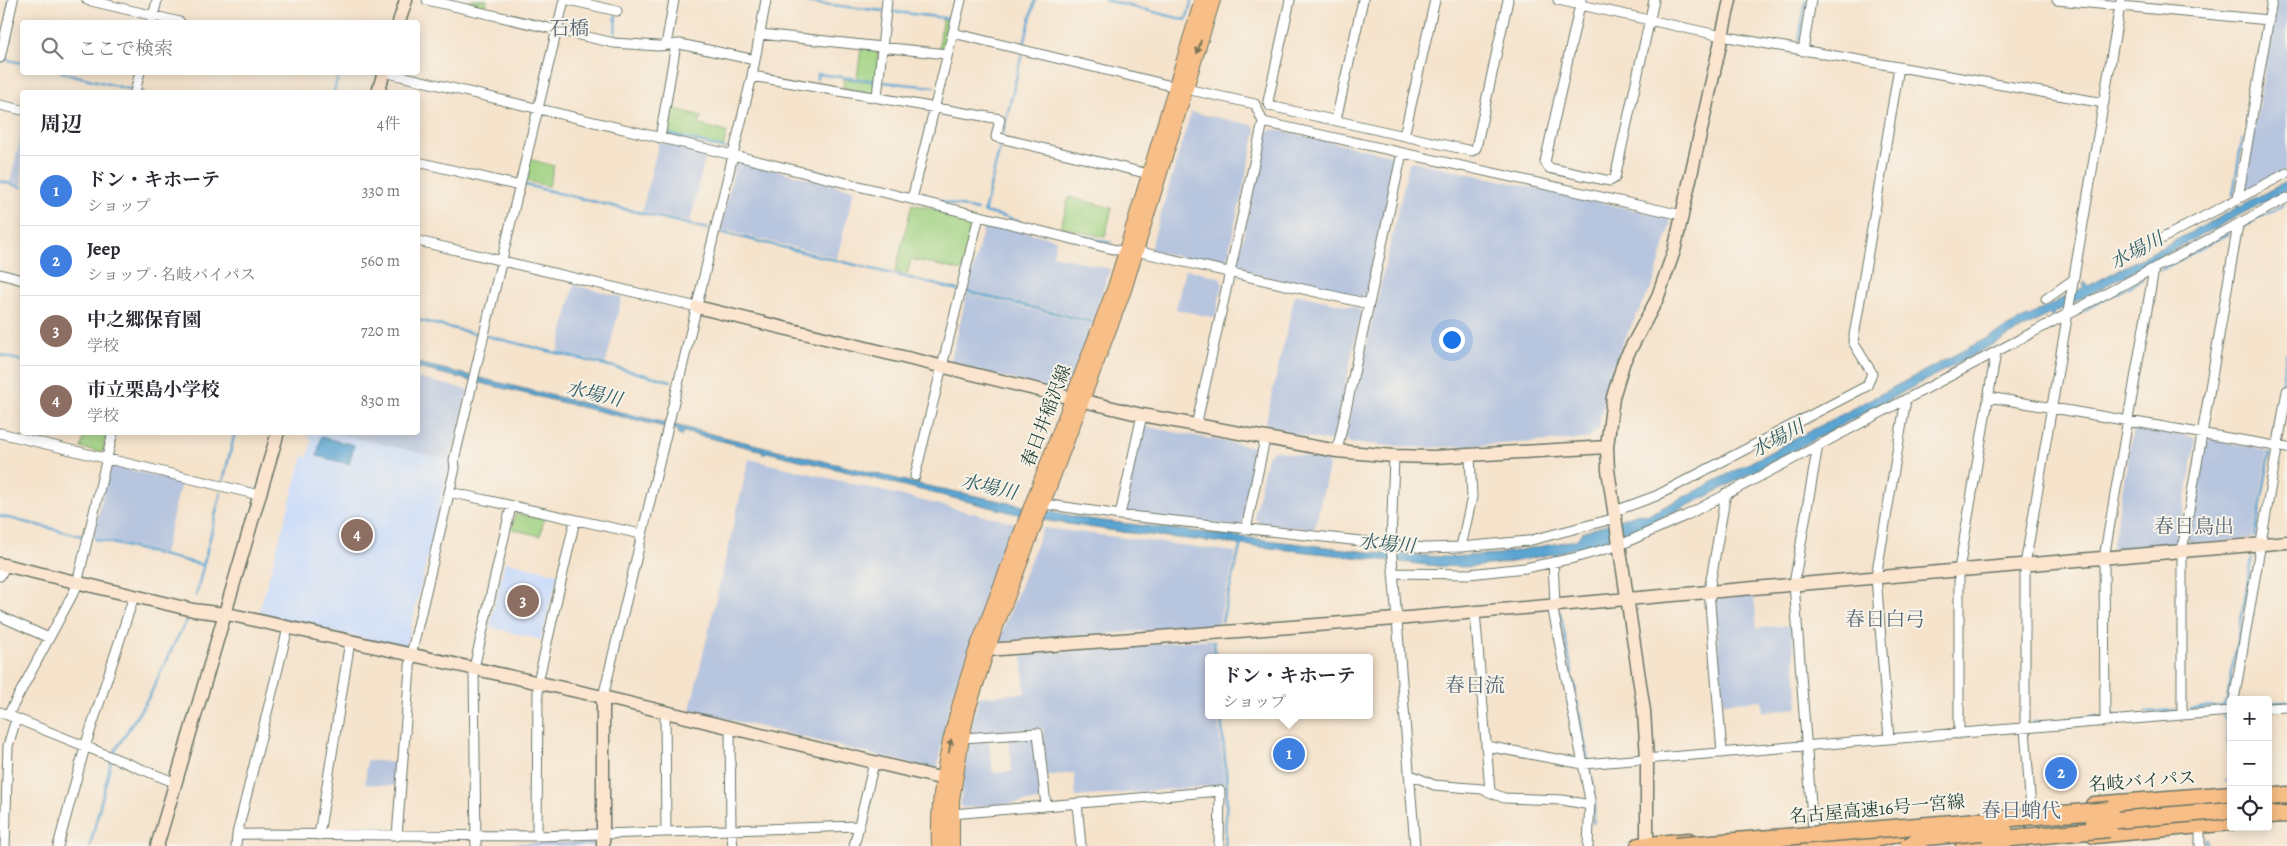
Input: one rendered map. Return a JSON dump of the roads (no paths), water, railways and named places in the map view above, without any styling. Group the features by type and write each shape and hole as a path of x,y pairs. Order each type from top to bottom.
{"highway":[{"path":"2272,791 2287,790"},
{"name":"名岐バイパス","path":"2031,812 2227,794"},
{"path":"2272,797 2287,795"},
{"name":"名古屋高速16号一宮線","path":"1675,846 2227,800"},
{"path":"2272,806 2287,805"},
{"path":"1908,846 1926,836 2227,810"},
{"path":"1644,846 2031,812"},
{"path":"1797,846 1886,837 1945,822 2031,812"},
{"path":"2272,815 2287,814"},
{"path":"2272,819 2287,818"},
{"path":"1920,846 2227,819"},
{"path":"1964,846 2034,843 2227,822"}],"main road":[{"name":"春日井稲沢線","path":"940,846 940,810 944,779 955,719 962,696 1040,505 1078,400 1106,310 1131,252 1181,88 1202,0"},
{"name":"春日井稲沢線","path":"1131,252 1149,174 1213,0"},
{"name":"春日井稲沢線","path":"952,846 952,800 968,710 1031,524"}],"street":[{"path":"0,58 13,0"},
{"path":"87,0 153,19 157,0"},
{"path":"400,20 406,0"},
{"path":"427,0 614,42 658,46 671,45 755,60"},
{"path":"397,836 411,655 455,468 454,460 564,0"},
{"path":"569,0 617,11"},
{"path":"660,138 671,45 674,0"},
{"path":"603,840 603,697 640,534 697,308 752,76 766,0"},
{"path":"877,97 888,0"},
{"path":"912,199 961,0"},
{"path":"1290,0 1268,101 1270,106 1472,151 1476,148 1508,0"},
{"path":"1336,120 1363,0"},
{"path":"1404,136 1435,0"},
{"path":"1558,0 1581,2 1722,36 2104,103"},
{"path":"1581,2 1545,162 1549,168 1610,181 1615,178 1654,0"},
{"path":"1644,846 1648,759 1644,711 1607,447 1609,421 1618,377 1664,281 1682,215 1730,0"},
{"path":"1803,51 1811,0"},
{"path":"2057,0 2121,3 2269,20"},
{"path":"2238,198 2272,0"},
{"path":"2034,843 2025,728 2024,565 2121,3"},
{"path":"953,33 1254,104 1263,122 1196,426"},
{"path":"760,34 948,54"},
{"path":"1040,505 1391,548 1426,548 1528,541 1616,515 1656,496 1866,386 1872,374 1853,342 1899,68"},
{"path":"136,90 139,75"},
{"path":"379,90 383,75"},
{"path":"392,75 733,155 1131,252 1369,304"},
{"path":"752,76 1000,119 996,137 1149,174"},
{"path":"0,105 20,110"},
{"path":"1263,122 1682,215"},
{"path":"1336,452 1402,153"},
{"path":"420,162 520,186"},
{"path":"2162,239 2287,173"},
{"path":"1392,570 1469,574 1574,558 1620,545 1685,516 1996,352 2067,312 2154,269 2287,198"},
{"path":"915,476 979,216"},
{"path":"2182,715 2182,551 2238,224"},
{"path":"420,242 1142,415 1336,452 1394,456 1470,456 1607,447"},
{"path":"2105,722 2104,558 2154,269"},
{"path":"0,274 20,279"},
{"path":"2046,299 2073,282"},
{"path":"1958,734 1959,570 1996,352"},
{"path":"2235,696 2261,544 2282,447 2287,390"},
{"path":"1989,396 2282,447"},
{"path":"1890,739 1876,577 1906,399"},
{"path":"1120,515 1142,415"},
{"path":"0,434 259,496"},
{"path":"5,846 3,803 4,769 8,746 8,715 78,583 112,435"},
{"path":"157,846 277,435"},
{"path":"1246,529 1265,439"},
{"path":"1813,830 1794,584 1818,445"},
{"path":"1394,456 1392,570 1415,846"},
{"path":"1461,547 1472,498 1470,456"},
{"path":"449,492 640,534"},
{"path":"1722,753 1709,591 1726,493"},
{"path":"476,841 474,668 511,507"},
{"path":"537,836 538,682 575,520"},
{"path":"987,650 1396,619 2287,542"},
{"path":"1552,562 1553,604 1590,805 1588,846"},
{"path":"2,568 224,615 232,615 538,682 944,779"},
{"path":"58,846 85,746 134,596"},
{"path":"1475,612 1490,791"},
{"path":"0,616 49,638"},
{"path":"236,846 237,834 288,628"},
{"path":"319,835 350,641"},
{"path":"2272,708 2287,707"},
{"path":"1486,746 1583,764 2227,711"},
{"path":"665,712 666,832"},
{"path":"8,715 176,783"},
{"path":"730,728 731,830 733,846"},
{"path":"962,738 1038,733 1046,806"},
{"path":"854,846 874,763"},
{"path":"1409,774 1434,785 1490,791 1504,798 1563,800 1590,805"},
{"path":"952,814 1220,791 1219,846"},
{"path":"1077,804 1081,846"},
{"path":"2200,825 2200,846"},
{"path":"237,834 397,836 476,841 537,836 603,840 666,832 858,826"}],"water":[{"path":"2287,181 2287,190 2054,313 2055,316 2052,317 2050,314 1708,496 1652,522 1641,531 1587,550 1578,547 1557,553 1557,556 1554,557 1553,554 1507,563 1469,567 1437,566 1122,532 1042,520 767,452 762,454 763,451 684,432 681,436 678,435 677,430 420,368 420,363 914,483 915,480 919,481 918,484 1087,519 1386,554 1448,557 1498,554 1576,540 1583,532 1639,513 1647,515 2084,287 2083,284 2085,282 2088,286 2237,208 2237,204 2240,206"},
{"path":"321,437 354,445 349,464 317,456"}],"waterway":[{"path":"787,0 884,11"},
{"path":"1024,44 1035,0"},
{"path":"1105,0 1186,20 1192,0"},
{"path":"1799,40 1806,0"},
{"path":"888,11 953,19"},
{"path":"615,39 616,14"},
{"path":"1003,133 1022,54"},
{"path":"4,59 20,63"},
{"path":"817,79 817,74 876,81"},
{"path":"73,75 132,90"},
{"path":"334,90 338,75"},
{"path":"882,82 934,87"},
{"path":"664,133 726,149"},
{"path":"2233,195 2242,139"},
{"path":"1001,143 984,212 1005,217"},
{"path":"809,169 893,189"},
{"path":"0,181 20,186"},
{"path":"525,185 708,229"},
{"path":"897,191 907,193"},
{"path":"919,196 977,210"},
{"path":"2243,227 2283,205"},
{"path":"1015,220 1019,221"},
{"path":"1027,223 1041,226"},
{"path":"1045,227 1054,229"},
{"path":"1058,230 1111,243"},
{"path":"720,232 958,290"},
{"path":"2161,270 2228,234"},
{"path":"2072,317 2143,279"},
{"path":"965,291 1092,322"},
{"path":"420,320 481,335"},
{"path":"2036,336 2058,324"},
{"path":"487,336 671,381"},
{"path":"2273,433 2287,352"},
{"path":"0,355 20,360"},
{"path":"223,482 234,435"},
{"path":"2255,537 2270,453"},
{"path":"196,596 221,492"},
{"path":"0,516 82,536"},
{"path":"95,539 203,565"},
{"path":"1222,621 1241,543"},
{"path":"2190,708 2223,706 2227,700 2252,558"},
{"path":"1560,612 1572,673"},
{"path":"115,751 150,695 190,615"},
{"path":"1214,642 1215,654"},
{"path":"1574,682 1576,692"},
{"path":"1577,701 1588,759"},
{"path":"2272,703 2287,702"},
{"path":"2146,712 2175,710"},
{"path":"2065,719 2097,716"},
{"path":"2223,716 2226,719 2228,741"},
{"path":"1221,719 1227,783 1225,846"},
{"path":"2033,722 2058,720"},
{"path":"90,846 111,762"},
{"path":"1590,770 1595,798 1593,823"},
{"path":"2206,839 2206,846"}],"place":[{"name":"市立栗島小学校","path":"357,535"},
{"name":"中之郷保育園","path":"523,601"},
{"name":"ドン・キホーテ","path":"1289,754"},
{"name":"Jeep","path":"2061,773"}],"district":[{"name":"石橋","path":"569,28"},
{"name":"春日鳥出","path":"2194,526"},
{"name":"春日白弓","path":"1885,619"},
{"name":"春日流","path":"1475,685"},
{"name":"春日蛸代","path":"2021,810"}],"water label":[{"name":"水場川","path":"2136,250"},
{"name":"水場川","path":"594,393"},
{"name":"水場川","path":"1777,438"},
{"name":"水場川","path":"989,486"},
{"name":"水場川","path":"1387,543"}]}
